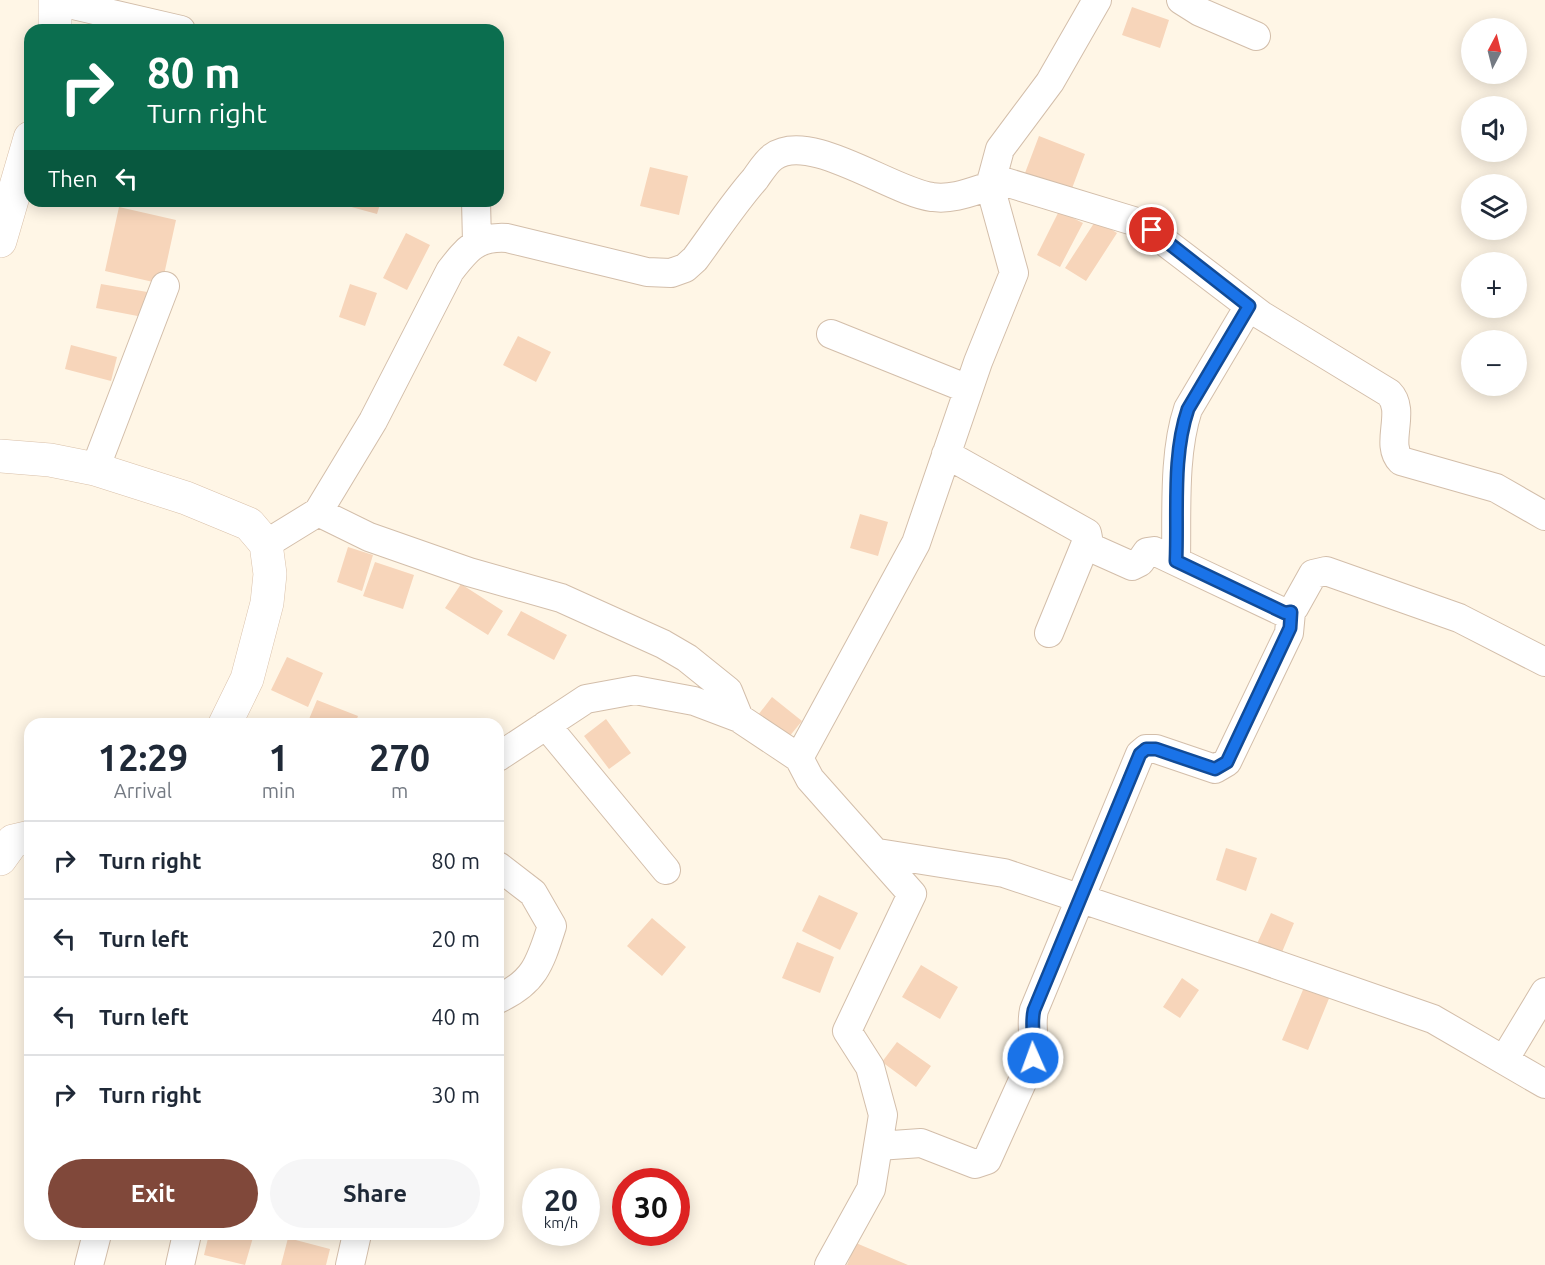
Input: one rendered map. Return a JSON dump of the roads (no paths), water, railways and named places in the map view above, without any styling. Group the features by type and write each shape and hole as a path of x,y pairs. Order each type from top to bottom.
{"street":[{"path":"799,758 916,543 968,389 1014,273 991,182 1000,149 1050,82 1097,0"},
{"path":"1181,0 1200,12 1256,36"},
{"path":"55,10 143,24"},
{"path":"266,544 318,512 373,421 450,272 464,253 477,242 492,237 507,238 647,272 671,273 685,268 695,259 773,157 789,151 807,152 830,158 931,197 961,196 991,182 1140,223 1249,306 1376,384 1394,398 1395,451 1401,461 1496,488 1545,516"},
{"path":"0,241 24,159"},
{"path":"476,207 477,242"},
{"path":"95,469 165,286"},
{"path":"1176,561 1180,449 1184,421 1188,409 1249,306"},
{"path":"831,334 968,389"},
{"path":"946,454 1084,529 1088,538 1049,633"},
{"path":"0,456 50,460 95,469 214,509 249,524 266,544 270,574 267,603 247,679 228,718"},
{"path":"318,512 369,537 469,572 561,598 663,644 687,658 728,691 739,718"},
{"path":"1085,545 1132,566 1137,565 1151,550 1285,613 1291,612"},
{"path":"878,1146 921,1143 975,1164 987,1160 1033,1058 1035,1048 1031,1024 1034,1010 1140,754 1146,749 1156,749 1215,769 1227,762 1288,633 1291,612 1313,574 1326,571 1459,618 1545,662"},
{"path":"504,753 586,699 635,690 694,701 739,718 799,758 810,779 912,894 847,1031 870,1067 883,1115 871,1189 829,1265"},
{"path":"546,725 666,870"},
{"path":"0,859 13,841 24,838"},
{"path":"878,853 1004,873 1432,1019 1545,1084"},
{"path":"504,871 533,893 552,926 539,967 518,990 504,996"},
{"path":"1504,1060 1545,992"},
{"path":"89,1265 95,1240"},
{"path":"180,1265 186,1240"},
{"path":"350,1265 356,1240"}]}
